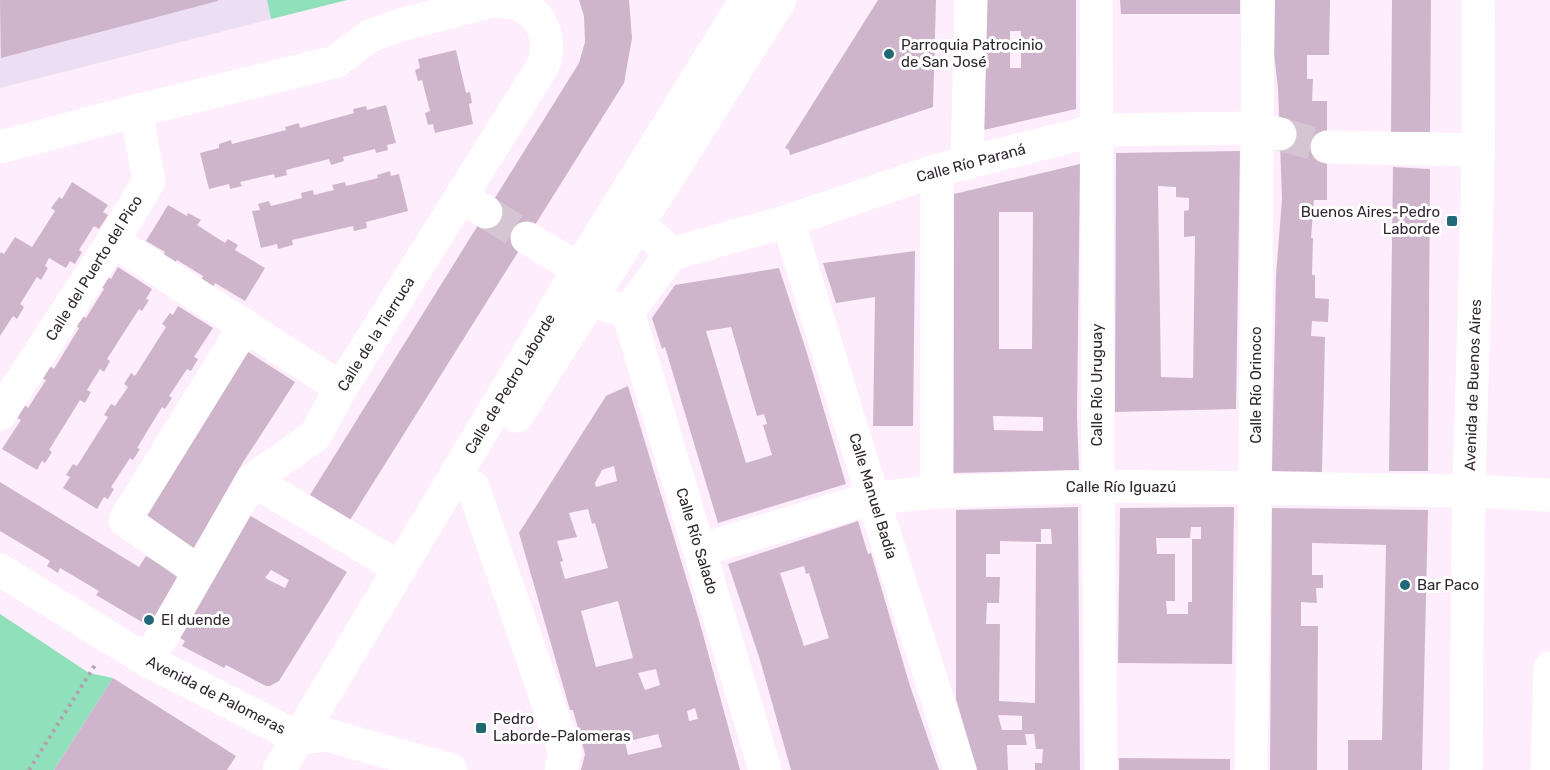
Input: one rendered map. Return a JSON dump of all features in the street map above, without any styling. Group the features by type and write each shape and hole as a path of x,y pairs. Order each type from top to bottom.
{"street":[{"name":"Calle de la Tierruca","path":"0,147 335,62 370,36 400,25 492,1 506,0 522,6 536,15 543,25 547,39 544,64 473,205 341,388 315,436 252,480 148,661"},
{"name":"Calle de Pedro Laborde","path":"313,736 400,568 579,269 746,0"},
{"name":"Calle de Pedro Laborde","path":"279,770 313,736 780,0"},
{"path":"937,492 952,167 971,0"},
{"name":"Calle Río Uruguay","path":"1096,0 1101,770"},
{"name":"Calle Río Orinoco","path":"1251,770 1255,487 1268,131 1258,0"},
{"name":"Avenida de Buenos Aires","path":"1466,770 1469,491 1478,219 1478,0"},
{"name":"Calle del Puerto del Pico","path":"0,414 149,181 136,111"},
{"name":"Calle Río Paraná","path":"671,254 788,221 952,167 1097,130 1268,131"},
{"path":"1327,147 1478,150"},
{"name":"Calle Manuel Badía","path":"788,221 960,770"},
{"path":"588,302 628,312 671,254 640,222"},
{"path":"527,238 579,269"},
{"path":"112,241 341,388"},
{"name":"Calle Río Salado","path":"628,312 765,770"},
{"path":"199,572 125,520 245,326"},
{"path":"252,480 400,568"},
{"name":"Calle Río Iguazú","path":"700,550 873,498 937,492 1098,486 1469,491 1550,495"},
{"path":"473,487 565,752 561,770"},
{"name":"Avenida de Palomeras","path":"0,570 148,661 313,736 451,770"},
{"path":"1546,770 1550,668"}],"path":[{"path":"28,770 111,639"}],"shaded area":[{"path":"0,0 347,0 0,88"}],"green space":[{"path":"267,0 347,0 271,19"},
{"path":"0,614 89,673 113,678 54,770 0,770"}],"building":[{"path":"0,0 218,0 218,1 1,58"},
{"path":"579,0 629,0 632,38 624,83 350,520 310,495 579,63 585,42 584,16"},
{"name":"Parroquia Patrocinio de San José","path":"878,0 936,0 933,107 790,155 789,150 785,148"},
{"path":"980,0 1076,0 1076,109 979,131","holes":["1010,31 1021,31 1021,68 1010,68"]},
{"path":"1120,0 1240,0 1240,14 1121,14"},
{"path":"1275,0 1330,0 1329,55 1307,55 1307,79 1313,79 1312,101 1327,101 1327,200 1314,200 1311,238 1313,238 1312,275 1315,275 1315,298 1329,299 1328,322 1312,321 1311,336 1325,337 1322,472 1272,471 1276,275 1282,199 1278,88 1274,54"},
{"path":"1392,0 1431,0 1430,132 1391,132"},
{"path":"456,50 466,93 470,92 472,103 469,104 473,124 435,133 433,124 428,125 425,113 430,111 422,80 418,81 415,70 420,68 418,59"},
{"path":"386,105 396,143 387,145 388,150 376,153 375,149 343,157 344,161 331,165 329,159 286,170 287,175 275,178 274,174 240,182 242,186 230,189 229,184 209,189 200,153 219,148 219,144 231,140 232,144 286,130 285,127 299,123 300,128 354,113 353,109 366,106 367,110"},
{"path":"1240,151 1236,409 1115,412 1116,153","holes":["1158,186 1176,187 1176,197 1189,198 1189,210 1184,211 1184,237 1195,236 1193,378 1161,377"]},
{"path":"1080,164 1077,417 1079,470 953,473 954,194","holes":["999,212 1033,212 1032,349 999,349","993,416 1043,417 1043,431 994,430"]},
{"path":"1393,167 1430,169 1428,471 1389,471"},
{"path":"390,171 391,176 399,174 408,211 366,222 367,228 354,231 353,226 292,240 293,245 278,249 277,244 261,248 252,211 260,210 258,204 269,201 271,206 302,198 301,193 313,190 314,195 334,190 332,185 345,182 346,186 378,178 377,175"},
{"path":"72,182 108,205 103,212 108,215 99,229 94,226 79,250 82,252 75,264 70,261 66,268 49,258 45,266 48,268 41,280 37,277 20,304 24,307 17,319 13,316 0,336 0,254 1,252 4,254 15,237 32,247 55,211 51,208 59,197 62,199"},
{"path":"168,205 187,216 188,213 201,220 197,225 225,243 228,239 238,245 235,250 265,268 245,301 215,283 213,287 201,280 203,276 177,260 175,263 162,256 165,252 146,241"},
{"path":"915,251 913,426 873,426 875,297 836,303 823,263"},
{"path":"118,267 152,289 146,299 149,300 142,311 139,309 107,359 110,361 104,372 100,369 87,390 91,392 85,403 80,400 49,450 52,452 45,463 42,461 37,470 2,449 21,420 17,418 25,405 28,408 46,380 42,378 50,366 54,369 79,328 76,326 82,316 86,318 104,289 101,286 107,276 111,279"},
{"path":"779,268 846,484 718,523 665,347 662,349 652,318 675,285","holes":["731,327 757,416 764,414 767,424 763,425 772,455 746,463 706,331"]},
{"path":"178,306 213,328 194,357 198,359 191,371 187,369 169,396 172,398 165,409 162,407 137,448 140,449 133,460 130,458 111,487 114,489 108,499 104,497 97,509 63,488 70,477 66,475 73,464 77,466 108,417 104,415 111,404 115,406 128,387 124,384 131,373 135,376 166,327 162,324 170,313 173,315"},
{"path":"245,350 295,382 242,464 192,553 139,522"},
{"path":"628,386 699,620 740,770 581,770 585,754 519,533 606,396","holes":["614,466 617,481 596,487 595,483 602,470","588,509 592,524 595,523 608,568 565,579 557,541 577,537 569,513","618,601 633,658 596,667 581,611","656,669 660,685 645,690 638,673","695,708 698,719 689,721 687,711","658,734 662,747 628,755 625,742"]},
{"path":"0,482 139,567 146,556 181,577 152,628 96,595 99,591 60,568 58,573 47,566 50,561 0,531"},
{"path":"1078,507 1080,770 1035,770 1035,763 1042,763 1043,749 1036,749 1034,734 1025,734 1027,745 1007,745 1008,770 977,770 956,699 956,510","holes":["1041,529 1051,529 1052,544 1036,544 1035,703 999,701 1000,624 986,624 987,603 999,603 1000,577 986,577 986,554 1000,554 1000,541 1041,542","998,715 1022,716 1022,730 1002,730"]},
{"path":"1234,507 1232,664 1118,663 1120,508","holes":["1191,527 1201,527 1201,539 1192,539 1192,602 1188,602 1188,614 1167,614 1166,601 1175,601 1175,554 1157,554 1156,538 1190,538"]},
{"path":"1272,508 1428,510 1422,770 1348,770 1348,740 1382,740 1386,545 1312,543 1312,575 1323,575 1323,588 1316,588 1317,603 1301,602 1301,626 1318,626 1317,770 1270,770"},
{"path":"249,515 347,572 279,681 270,686 226,665 224,668 182,646 185,641 180,638","holes":["271,570 289,580 285,588 265,578"]},
{"path":"858,521 868,554 871,553 910,686 939,770 791,770 760,660 728,564","holes":["804,566 806,574 809,573 829,638 804,646 780,573"]},
{"path":"113,678 236,756 227,770 54,770"},
{"path":"1119,758 1230,759 1230,770 1119,770"}],"tunnel":[{"path":"1280,134 1327,147"},
{"path":"486,212 527,238"}],"place":[{"name":"Parroquia Patrocinio de San José","path":"889,54"},
{"name":"Buenos Aires-Pedro Laborde","path":"1452,221"},
{"name":"Bar Paco","path":"1405,585"},
{"name":"El duende","path":"149,620"},
{"name":"Pedro Laborde-Palomeras","path":"481,728"}]}
